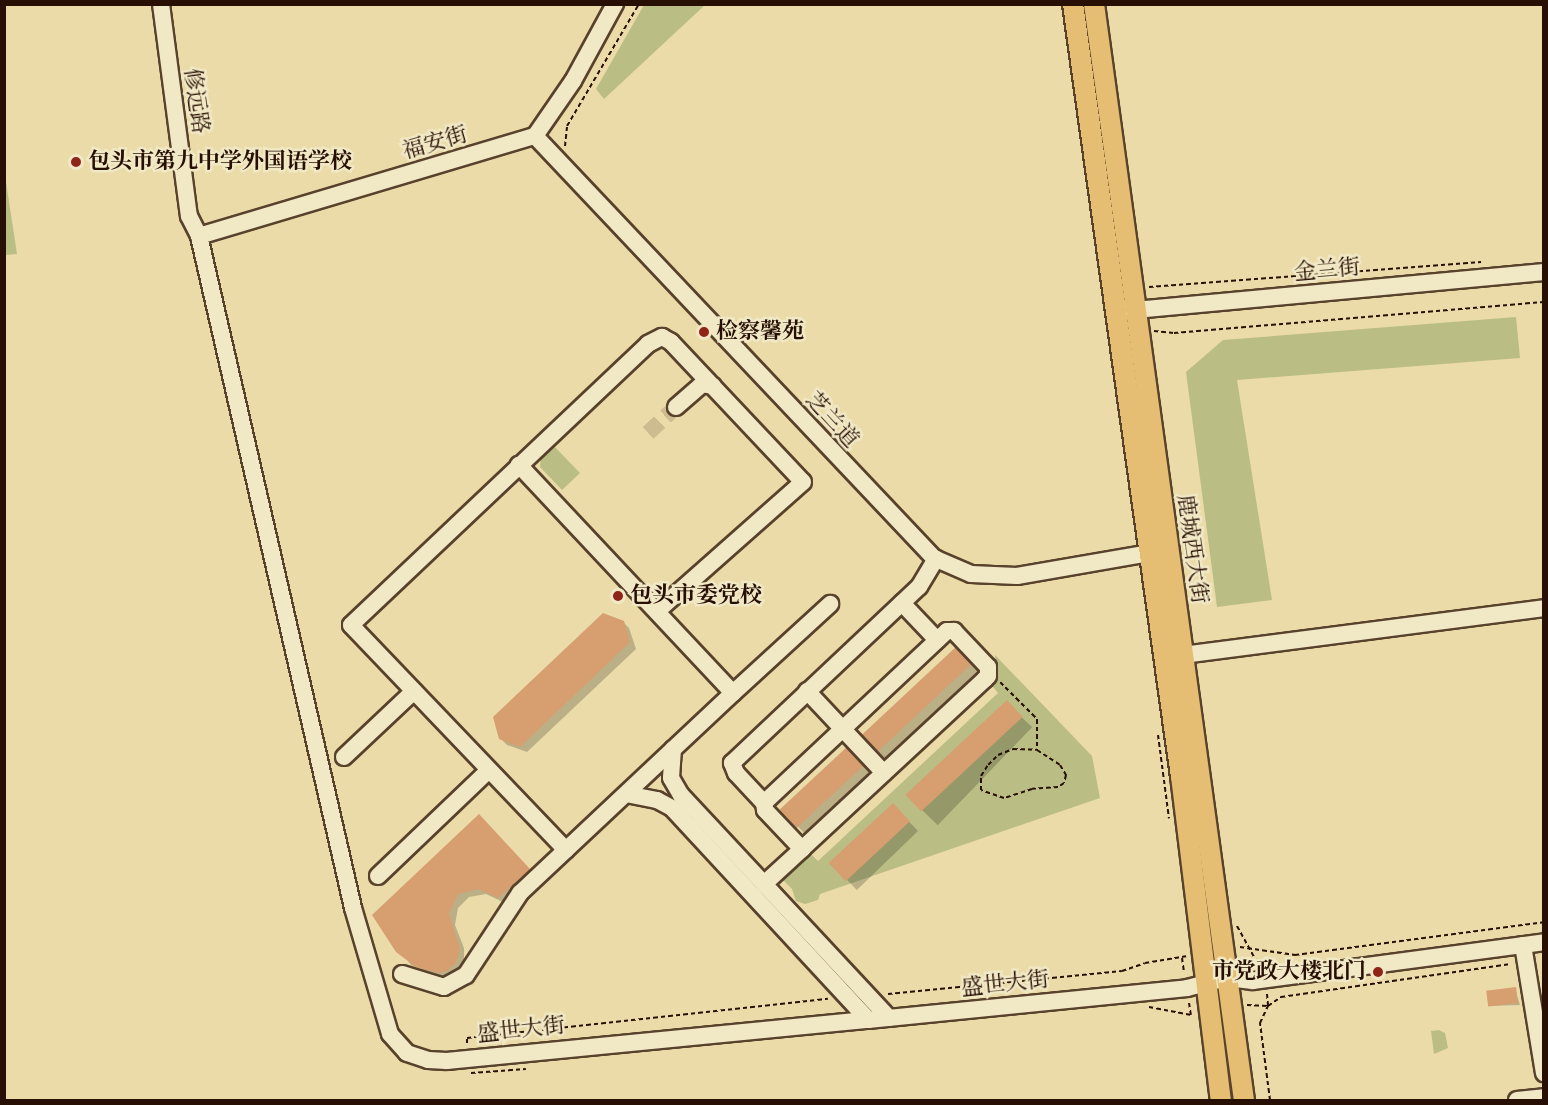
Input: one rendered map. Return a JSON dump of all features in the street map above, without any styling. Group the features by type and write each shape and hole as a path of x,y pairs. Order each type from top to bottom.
{"main road":[{"name":"鹿城西大街","path":"1073,4 1147,552 1181,776 1221,1101"},
{"name":"鹿城西大街","path":"1094,4 1244,1101"}],"street":[{"name":"修远路","path":"161,4 189,216 199,236 354,908 390,1034"},
{"path":"535,136 573,81 615,4"},
{"name":"福安街","path":"199,236 535,136"},
{"name":"芝兰道","path":"535,136 895,521 936,559 971,574 1017,576 1169,550"},
{"name":"金兰街","path":"1114,312 1544,272"},
{"path":"566,850 488,771 351,624 657,338 671,342 803,482 657,612"},
{"path":"676,407 702,384 712,386"},
{"path":"519,465 733,693"},
{"path":"802,849 765,810 764,803 736,773 732,763 919,587 936,559"},
{"path":"902,603 937,640"},
{"path":"402,974 432,986 454,984 466,975 507,908 673,749 830,604"},
{"path":"1183,655 1544,608"},
{"path":"764,803 947,631 954,631 989,673 764,884"},
{"path":"344,757 414,691"},
{"path":"807,691 884,773"},
{"path":"673,749 670,769 674,785 889,1018"},
{"path":"378,876 488,771"},
{"path":"626,794 657,800 672,808 868,1020"},
{"name":"盛世大街","path":"390,1034 407,1053 428,1060 469,1058 1187,988 1205,981 1227,978 1253,981 1524,953 1544,942"},
{"path":"1524,953 1544,1073"},
{"path":"1517,1101 1544,1097"}],"path":[{"path":"568,154 564,143 567,126 639,4"},
{"path":"1133,287 1167,289 1485,261"},
{"path":"1139,330 1174,333 1544,302"},
{"path":"989,673 1037,719 1037,750"},
{"path":"1013,750 1037,750 1065,771 1066,778 1058,787 1032,789 1004,798 981,790 984,771 998,755 1013,750"},
{"path":"1251,947 1272,954 1294,955 1544,921"},
{"path":"1270,1101 1260,1023 1268,1006 1289,994 1524,953"},
{"name":"盛世大街","path":"867,996 1122,971 1145,963 1182,958"},
{"name":"盛世大街","path":"469,1058 467,1038 845,997"}],"green space":[{"path":"644,5 705,5 604,99 596,89"},
{"path":"4,169 17,254 5,255 4,255"},
{"path":"1516,317 1520,358 1237,380 1272,600 1217,607 1186,372 1223,340"},
{"path":"553,445 580,473 562,490 540,467 541,456"},
{"path":"995,655 1092,756 1100,798 820,894 818,900 805,904 796,901 792,889 779,876 812,855 818,861 998,693 990,683 996,673"},
{"path":"1439,1030 1445,1033 1448,1048 1434,1054 1431,1031"}],"building":[{"path":"603,613 624,621 630,642 520,747 499,739 493,717"},
{"path":"957,646 973,663 875,754 859,737"},
{"path":"1007,700 1023,717 921,812 905,795"},
{"path":"849,745 866,763 797,828 780,810"},
{"path":"893,803 910,821 846,881 829,863"},
{"path":"479,814 530,869 498,898 478,889 458,894 449,914 460,949 456,963 447,971 438,973 416,967 396,952 372,915"},
{"path":"1516,987 1518,1003 1488,1007 1486,991"}],"tunnel":[{"path":"648,433 676,407"}],"place":[{"name":"包头市第九中学外国语学校","path":"76,162"},
{"name":"检察馨苑","path":"704,332"},
{"name":"包头市委党校","path":"618,596"},
{"name":"市党政大楼北门","path":"1378,972"}]}
